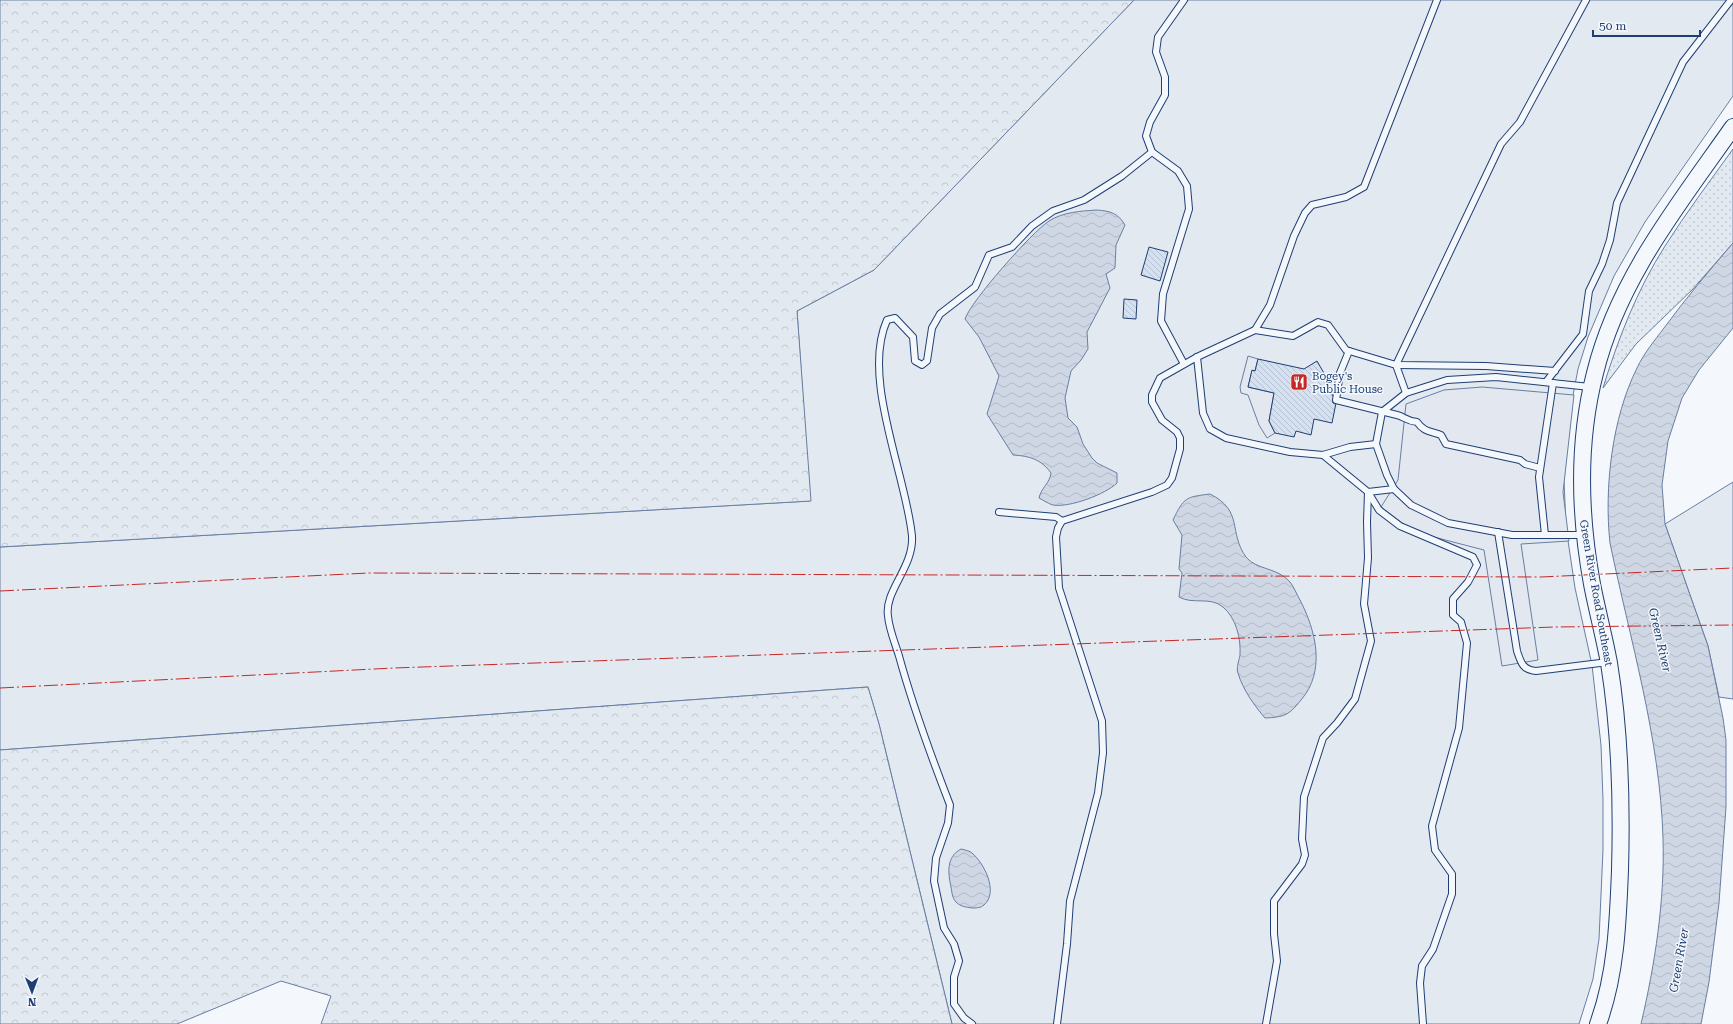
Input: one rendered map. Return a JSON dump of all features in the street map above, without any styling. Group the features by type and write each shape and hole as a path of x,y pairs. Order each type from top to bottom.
{"street":[{"name":"Green River Road Southeast","path":"1598,1024 1610,982 1616,941 1620,850 1618,744 1608,662 1592,585 1584,535 1582,503 1582,455 1592,387 1604,342 1629,284 1659,231 1733,127"}],"lane":[{"path":"1184,0 1158,37 1156,52 1165,77 1165,95 1150,122 1146,136 1152,152 1178,170 1187,186 1189,209 1163,294 1161,321 1184,364"},
{"path":"1256,330 1270,305 1294,236 1305,213 1312,205 1346,196 1364,187 1437,0"},
{"path":"1406,393 1396,365 1500,144 1520,122 1586,0"},
{"path":"1545,535 1539,476 1550,383 1555,371 1583,334 1589,291 1602,264 1610,240 1617,203 1683,62 1731,0"},
{"path":"972,1024 964,1018 954,1004 954,977 959,961 954,944 944,928 934,881 936,858 948,823 950,805 905,680 888,616 887,605 912,550 912,537 908,512 883,400 880,368 882,332 887,320 895,318 913,338 915,361 922,365 927,361 932,328 940,314 975,287 989,255 1012,247 1032,226 1053,211 1084,200 1122,176 1152,152"},
{"path":"1057,1024 1067,944 1070,901 1098,793 1103,753 1102,721 1059,588 1056,537 1058,528 1062,521 1152,492 1167,485 1172,478 1180,449 1180,438 1177,432 1159,415 1152,402 1152,395 1160,378 1197,357 1256,330 1293,336 1318,322 1328,325 1342,346 1349,351 1396,365 1486,366 1555,371"},
{"path":"1349,351 1340,373 1336,400 1399,415 1406,420 1417,422 1429,433 1441,435 1446,444 1520,460 1525,464 1540,468"},
{"path":"1197,357 1203,413 1210,429 1226,438 1290,452 1323,455 1350,447 1376,444"},
{"path":"1584,535 1512,535 1448,524 1411,505 1394,489 1387,475 1376,444 1382,412 1406,393 1447,380 1496,377 1592,387"},
{"path":"1323,455 1368,492 1379,510 1400,526 1473,557 1477,565 1468,582 1453,599 1453,616 1461,622 1467,642 1459,728 1432,826 1435,850 1452,874 1452,894 1433,949 1422,966 1420,982 1423,1024"},
{"path":"1368,492 1394,489"},
{"path":"1266,1024 1277,961 1274,934 1274,901 1302,864 1306,855 1302,839 1304,797 1323,738 1337,723 1355,699 1371,641 1364,604 1368,558 1368,492"},
{"path":"999,512 1056,517 1062,521"},
{"path":"1498,532 1517,651 1521,665 1527,670 1536,672 1608,662"}],"green space":[{"path":"0,0 1134,0 874,270 797,311 811,501 0,547"},
{"path":"1134,0 1733,0 1733,96 1645,222 1614,276 1588,337 1578,369 1571,406 1564,480 1566,527 1575,588 1592,665 1601,745 1603,800 1603,850 1599,939 1593,979 1579,1024 952,1024 879,724 868,687 0,750 0,547 810,501 797,311 874,270"},
{"path":"1733,149 1733,243 1692,290 1636,344 1603,388 1629,315 1655,263 1681,221"},
{"path":"1733,482 1733,699 1719,697 1708,646 1665,524"},
{"path":"868,687 879,724 952,1024 321,1024 331,996 281,981 177,1024 0,1024 0,750"}],"shaded area":[{"path":"1248,356 1258,359 1255,371 1252,371 1248,387 1274,393 1269,421 1275,433 1267,438 1259,425 1248,395 1241,393 1240,387"},
{"path":"1482,387 1574,395 1563,492 1569,541 1521,544 1538,660 1502,666 1484,550 1426,535 1405,525 1381,507 1398,480 1406,404 1444,390"}],"water":[{"path":"1097,210 1113,213 1120,218 1125,225 1116,245 1115,268 1106,274 1110,288 1087,332 1088,349 1071,371 1065,398 1068,418 1077,427 1083,444 1097,463 1117,473 1117,483 1105,492 1096,496 1068,504 1053,505 1039,498 1049,480 1051,473 1039,461 1024,456 1013,455 987,414 999,376 979,337 965,319 978,298 1003,267 1030,238 1049,221 1066,214"},
{"name":"Green River","path":"1733,243 1733,328 1699,370 1682,398 1668,441 1662,485 1665,524 1708,646 1726,740 1726,807 1719,903 1709,982 1701,1024 1641,1024 1655,955 1661,908 1663,838 1661,801 1643,689 1610,543 1608,522 1609,477 1621,409 1628,388 1640,362 1706,274"},
{"path":"1210,494 1221,501 1232,515 1241,548 1246,557 1255,564 1285,577 1293,586 1306,612 1314,638 1316,651 1314,676 1309,689 1301,700 1290,712 1282,716 1265,718 1246,691 1237,671 1240,655 1240,642 1237,629 1228,612 1223,607 1213,602 1190,600 1179,597 1182,573 1179,569 1182,535 1173,520 1183,502 1191,497"},
{"path":"961,849 972,853 977,858 985,870 988,878 990,893 984,905 980,907 972,908 962,906 956,902 953,897 949,876 949,866 953,856"}],"building":[{"path":"1149,247 1168,252 1160,281 1141,275"},
{"path":"1124,299 1137,300 1136,319 1123,318"},
{"path":"1258,359 1304,369 1317,361 1325,375 1336,377 1332,395 1335,396 1333,403 1336,403 1332,423 1314,419 1311,435 1296,431 1294,437 1275,433 1269,421 1274,393 1248,387 1252,370 1255,371"}],"power":[{"path":"0,591 369,573 1541,577 1733,568"},
{"path":"0,688 394,668 1555,627 1733,625"}],"place":[{"name":"Bogey's Public House","path":"1299,382"}]}
